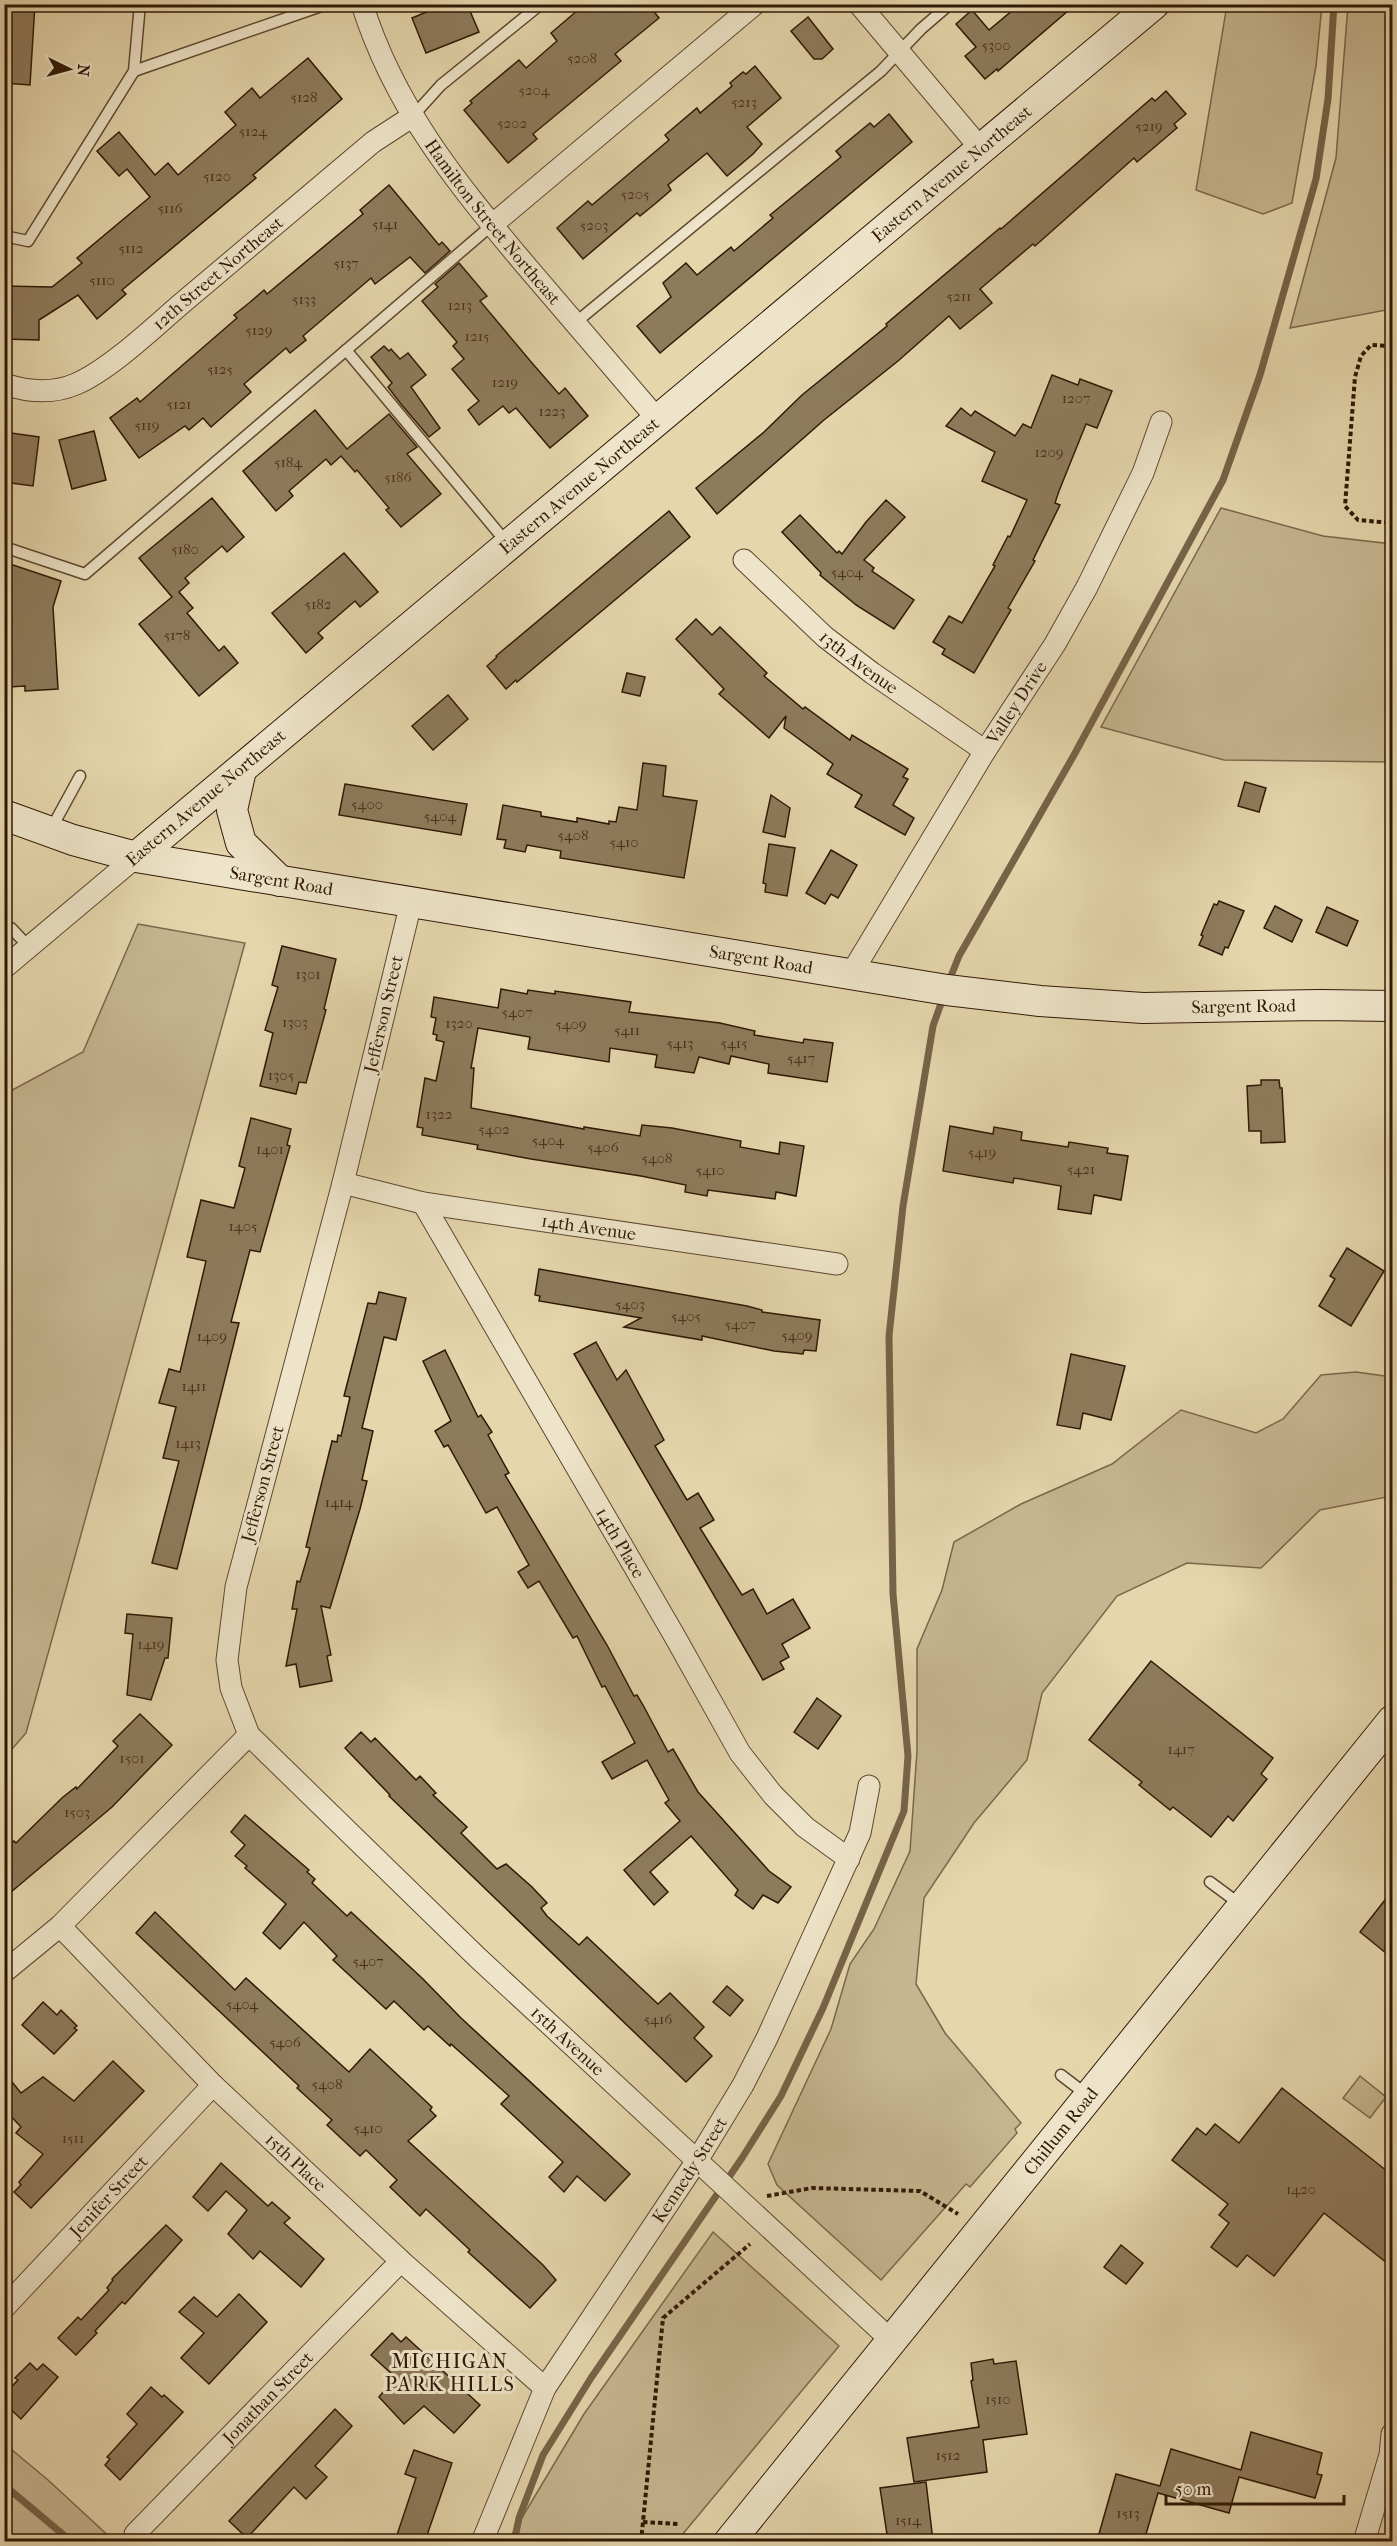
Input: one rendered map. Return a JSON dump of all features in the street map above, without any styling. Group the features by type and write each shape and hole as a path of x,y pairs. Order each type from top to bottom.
{"main road":[{"name":"Eastern Avenue Northeast","path":"136,857 1154,4"},
{"path":"241,770 232,810 241,843 280,881"},
{"name":"Sargent Road","path":"4,815 136,857 948,990 1040,1001 1143,1008 1392,1006"},
{"name":"Chillum Road","path":"729,2541 1244,1907 1392,1721"}],"street":[{"name":"Hamilton Street Northeast","path":"362,4 385,64 413,117 455,181 658,420"},
{"path":"492,225 755,4"},
{"path":"859,4 981,149"},
{"name":"12th Street Northeast","path":"4,384 27,390 52,390 76,384 91,376 146,334 372,142 413,117"},
{"name":"Valley Drive","path":"852,974 985,751 1055,644 1087,587 1143,473 1161,422"},
{"name":"13th Avenue","path":"744,560 825,637 872,673 985,751"},
{"name":"Eastern Avenue Northeast","path":"4,968 136,857"},
{"name":"Jefferson Street","path":"249,1735 231,1688 227,1660 230,1623 239,1577 343,1184 411,903"},
{"name":"14th Avenue","path":"343,1184 423,1203 837,1263"},
{"name":"14th Place","path":"423,1203 740,1753 772,1795 805,1827 849,1859"},
{"path":"4,1972 60,1926 249,1735"},
{"name":"15th Avenue","path":"249,1735 478,1958 646,2116 698,2160 892,2341"},
{"name":"Kennedy Street","path":"482,2541 545,2388 698,2160 737,2095 767,2038 864,1823 869,1786"},
{"name":"15th Place","path":"60,1926 213,2085 401,2262 545,2388"},
{"name":"Jenifer Street","path":"4,2308 213,2085"},
{"name":"Jonathan Street","path":"139,2538 401,2262"},
{"path":"1364,2541 1390,2455 1392,2434"}],"lane":[{"path":"4,236 28,241 134,71 140,4"},
{"path":"134,71 327,4"},
{"path":"413,117 441,85 541,4"},
{"path":"574,323 881,71 921,29 950,4"},
{"path":"4,547 85,574 492,225"},
{"path":"346,350 509,545"},
{"path":"50,831 80,776"},
{"path":"11,928 29,947"},
{"path":"1209,1882 1244,1907"},
{"path":"1061,2075 1089,2097"}],"path":[{"path":"1392,346 1371,345 1361,356 1355,378 1345,506 1358,520 1392,523"},
{"path":"764,2196 812,2188 920,2191 958,2214"},
{"path":"641,2541 663,2318 750,2244"},
{"path":"643,2522 678,2524"}],"shaded area":[{"path":"1227,5 1322,5 1316,66 1292,203 1263,214 1196,190"},
{"path":"1348,5 1392,5 1392,309 1290,328 1336,158"},
{"path":"1221,508 1323,536 1392,544 1392,762 1224,760 1101,727"},
{"path":"138,924 245,943 26,1733 5,1757 5,1094 83,1052"},
{"path":"1356,1372 1392,1377 1392,1496 1320,1510 1261,1568 1187,1563 1117,1596 1042,1693 1027,1760 974,1823 924,1898 916,1984 945,2033 1021,2123 1015,2129 1017,2133 970,2187 966,2184 881,2280 777,2185 768,2164 831,2029 850,1964 874,1929 910,1851 917,1751 917,1649 942,1590 954,1542 1021,1504 1112,1464 1181,1410 1256,1433 1283,1419 1321,1375"},
{"path":"1360,2076 1386,2097 1370,2118 1343,2098"},
{"path":"713,2232 839,2346 677,2541 508,2541 584,2414"},
{"path":"5,2444 48,2480 114,2541 5,2541"}],"building":[{"path":"4,4 35,4 30,85 4,83"},
{"path":"446,4 467,4 479,32 426,53 412,18"},
{"path":"585,4 648,4 659,18 615,54 621,61 533,134 537,139 508,163 464,110 472,103 470,101 519,60 526,68 557,41 551,33"},
{"path":"1020,4 1076,4 998,71 997,69 985,79 965,56 976,47 956,24 972,10 989,30"},
{"path":"808,17 833,49 822,59 814,59 791,31"},
{"path":"308,58 342,99 253,175 256,178 122,290 126,294 97,319 78,295 39,320 39,340 4,339 4,286 52,287 82,263 77,258 150,197 127,169 119,176 97,151 119,132 155,175 168,163 178,175 236,125 225,112 252,88 260,98"},
{"path":"755,66 781,98 747,127 762,144 727,176 707,153 668,185 671,190 656,203 640,216 637,213 583,259 557,228 588,201 592,205 669,140 665,135 697,108 700,113 732,86 730,83"},
{"path":"1166,91 1186,114 1174,124 1177,128 1137,162 1134,158 1035,246 1033,244 980,289 992,303 960,329 949,316 898,361 824,420 717,514 696,488 1152,98 1155,101"},
{"path":"889,114 912,142 660,353 637,326 671,297 663,283 686,263 697,275 731,247 734,251 773,218 770,215 841,157 836,151 870,123 874,127"},
{"path":"389,185 439,245 442,242 450,251 425,273 410,257 375,284 371,278 303,336 306,340 290,353 286,348 244,384 251,392 211,427 203,418 189,430 185,426 139,458 110,418 137,398 140,402 237,318 234,315 264,290 267,294 363,214 360,210"},
{"path":"459,263 487,296 480,301 532,363 559,394 565,388 588,416 550,448 516,408 509,413 503,406 479,425 468,410 479,401 452,369 464,359 453,346 457,342 422,301 438,287 435,284"},
{"path":"384,346 389,351 391,349 400,359 408,353 426,375 411,387 440,428 429,437 388,387 392,383 371,357"},
{"path":"1052,375 1078,385 1080,379 1112,391 1097,428 1086,424 1055,503 1060,505 1033,560 1035,561 1008,608 1011,610 974,673 942,654 945,649 933,642 949,616 962,623 995,566 993,565 1008,536 1010,537 1027,500 982,481 995,452 946,426 961,408 971,416 975,411 1015,436 1023,424 1031,428"},
{"path":"315,410 347,449 389,414 417,447 407,454 441,494 401,527 386,510 389,508 357,470 355,472 341,456 331,465 326,459 289,491 293,496 276,511 243,471"},
{"path":"94,431 106,480 72,489 59,440"},
{"path":"4,432 39,437 33,486 4,482"},
{"path":"212,498 244,537 227,552 222,546 185,578 189,583 179,592 193,608 187,613 219,651 224,646 238,663 199,696 139,624 172,597 139,558"},
{"path":"886,500 905,517 864,560 874,568 872,571 914,600 894,629 856,605 820,575 821,573 782,532 800,515 837,553 839,551 842,554"},
{"path":"669,511 690,537 506,689 487,666 496,656"},
{"path":"344,553 378,592 360,607 355,601 318,633 323,638 306,653 272,613"},
{"path":"4,562 61,581 53,607 58,689 25,691 25,686 9,687 8,681 4,682"},
{"path":"696,619 712,635 720,627 767,673 764,676 803,709 805,707 850,740 852,735 908,769 903,777 908,779 893,805 914,818 905,835 855,807 862,795 827,774 833,764 784,728 786,716 769,738 719,694 724,689 676,639"},
{"path":"627,673 645,677 640,696 622,692"},
{"path":"448,695 468,719 433,750 412,726"},
{"path":"643,763 666,766 663,796 697,801 684,878 560,858 561,851 527,845 525,852 504,848 506,840 497,839 503,805 541,812 541,816 577,822 577,818 609,824 609,821 616,822 619,807 637,810"},
{"path":"1245,782 1266,788 1259,812 1238,806"},
{"path":"345,784 467,804 461,835 339,815"},
{"path":"771,795 790,808 785,837 763,832"},
{"path":"769,844 795,848 787,896 765,892 766,884 763,883"},
{"path":"831,850 857,865 838,898 831,894 825,904 806,893"},
{"path":"1219,901 1244,911 1228,948 1225,947 1222,955 1199,945 1214,904 1217,905"},
{"path":"1275,906 1302,920 1292,942 1264,928"},
{"path":"1327,907 1358,921 1347,946 1316,932"},
{"path":"282,946 336,959 324,1009 326,1010 306,1083 299,1082 296,1094 260,1086 273,1033 265,1030 278,987 272,985"},
{"path":"501,989 527,994 528,990 555,994 555,991 631,1002 629,1012 720,1023 755,1031 754,1035 803,1043 804,1039 833,1043 827,1082 768,1073 769,1064 731,1056 729,1064 699,1057 694,1073 655,1067 657,1055 610,1048 609,1062 528,1049 530,1037 478,1028 471,1068 474,1068 471,1108 584,1129 584,1127 640,1136 642,1125 672,1128 741,1141 740,1147 779,1154 780,1142 804,1146 796,1196 776,1192 775,1199 708,1190 707,1196 685,1192 686,1185 477,1149 478,1145 422,1135 423,1128 417,1127 425,1078 436,1081 444,1042 436,1040 437,1035 433,1034 436,1018 431,1017 434,997 498,1008"},
{"path":"1261,1080 1279,1080 1280,1088 1282,1088 1285,1142 1261,1143 1261,1131 1249,1131 1247,1086 1261,1085"},
{"path":"251,1118 291,1129 287,1145 290,1146 260,1252 250,1250 231,1322 239,1323 177,1569 152,1563 179,1461 163,1458 176,1407 159,1403 169,1369 180,1372 206,1261 187,1257 201,1200 234,1208 245,1168 239,1166"},
{"path":"950,1126 993,1134 994,1127 1022,1132 1021,1140 1068,1147 1069,1142 1108,1148 1107,1153 1128,1156 1121,1200 1094,1195 1091,1214 1058,1209 1061,1186 1014,1178 1013,1183 943,1171"},
{"path":"1347,1248 1384,1271 1351,1326 1319,1306 1335,1279 1330,1276"},
{"path":"539,1269 747,1306 762,1310 762,1312 820,1320 816,1351 804,1350 803,1354 774,1351 702,1336 702,1340 624,1327 641,1318 539,1301 540,1296 535,1295"},
{"path":"379,1292 406,1298 396,1340 384,1337 362,1428 373,1431 362,1480 367,1481 360,1509 330,1608 321,1606 331,1655 327,1656 332,1681 300,1687 296,1664 286,1666 297,1609 292,1609 297,1581 300,1582 310,1548 306,1547 332,1441 337,1442 338,1435 341,1436 350,1397 344,1396 368,1303 376,1304"},
{"path":"596,1342 617,1380 626,1370 664,1440 655,1446 687,1500 698,1493 714,1520 700,1528 742,1595 753,1589 767,1614 793,1599 810,1628 782,1644 789,1657 780,1662 784,1669 763,1680 574,1354"},
{"path":"445,1350 478,1417 481,1415 492,1432 488,1435 509,1473 505,1475 607,1645 634,1696 637,1695 643,1705 668,1752 673,1749 698,1792 769,1871 791,1887 778,1903 763,1895 753,1909 735,1895 738,1890 691,1836 650,1872 668,1892 654,1905 624,1870 680,1821 665,1803 669,1800 647,1760 612,1779 602,1762 635,1743 605,1686 602,1687 577,1636 573,1638 539,1581 528,1588 518,1572 529,1565 497,1507 486,1513 448,1445 444,1447 435,1431 451,1421 423,1361"},
{"path":"1071,1354 1125,1366 1111,1420 1083,1413 1080,1429 1057,1425"},
{"path":"127,1614 172,1618 168,1658 165,1658 151,1700 127,1695 133,1634 125,1633"},
{"path":"1151,1661 1273,1758 1261,1774 1267,1779 1233,1821 1228,1816 1211,1837 1173,1807 1170,1810 1139,1785 1142,1782 1089,1740"},
{"path":"817,1698 841,1716 818,1749 794,1732"},
{"path":"140,1714 172,1745 112,1807 4,1898 4,1849 14,1841 16,1843 63,1797 76,1787 77,1789 118,1746 113,1741"},
{"path":"361,1732 371,1742 375,1738 416,1780 420,1776 436,1793 433,1795 467,1827 461,1833 497,1869 506,1864 532,1887 547,1903 541,1908 547,1916 579,1945 587,1937 658,2004 670,1993 704,2027 694,2038 712,2056 686,2082 389,1796 345,1748"},
{"path":"245,1815 309,1870 307,1872 315,1879 312,1883 347,1916 351,1912 461,2018 630,2174 605,2201 577,2176 564,2192 549,2177 563,2162 501,2104 509,2096 428,2026 424,2030 394,2001 386,2009 333,1960 337,1956 304,1922 280,1949 263,1933 286,1904 245,1868 247,1866 235,1856 245,1845 231,1832"},
{"path":"1392,1891 1392,1958 1360,1932"},
{"path":"155,1912 235,1990 246,1978 349,2072 370,2049 432,2107 430,2110 436,2116 408,2141 543,2265 556,2280 530,2308 468,2252 470,2250 426,2209 420,2216 390,2187 397,2180 366,2150 360,2156 327,2125 332,2120 297,2088 299,2086 136,1933"},
{"path":"727,1986 743,2000 730,2016 713,2002"},
{"path":"43,2002 57,2015 61,2010 77,2026 74,2028 77,2030 54,2054 22,2025"},
{"path":"113,2061 144,2091 31,2208 14,2192 21,2185 19,2182 43,2154 16,2133 21,2127 4,2109 4,2072 21,2093 43,2077 74,2101"},
{"path":"1282,2088 1392,2175 1392,2267 1324,2213 1274,2276 1247,2255 1237,2267 1211,2247 1229,2223 1219,2215 1228,2204 1172,2160 1197,2128 1206,2135 1215,2124 1239,2143"},
{"path":"221,2163 268,2206 272,2202 290,2218 284,2223 324,2259 301,2287 260,2251 253,2259 228,2234 247,2210 226,2191 208,2211 193,2197"},
{"path":"166,2225 182,2240 125,2304 122,2302 95,2331 97,2333 76,2355 58,2338 78,2317 81,2320 109,2290 107,2288 112,2279"},
{"path":"1121,2245 1143,2263 1126,2284 1104,2267"},
{"path":"239,2294 267,2322 209,2384 181,2358 204,2333 179,2312 194,2297 217,2317"},
{"path":"392,2333 401,2342 406,2337 480,2405 454,2433 424,2406 404,2424 379,2397 395,2377 371,2355"},
{"path":"993,2359 994,2364 1016,2361 1027,2434 983,2440 987,2472 914,2482 907,2438 979,2427 971,2381 973,2380 971,2363"},
{"path":"30,2363 37,2370 43,2364 58,2377 21,2419 4,2403 4,2394 18,2380 15,2378"},
{"path":"151,2387 183,2412 120,2480 105,2465 110,2459 107,2457 137,2424 127,2414"},
{"path":"335,2409 352,2426 315,2466 327,2477 306,2499 294,2487 247,2538 229,2521"},
{"path":"1251,2432 1322,2453 1317,2474 1322,2475 1315,2498 1239,2477 1229,2513 1158,2493 1144,2541 1097,2541 1116,2474 1160,2486 1171,2449 1241,2470"},
{"path":"414,2450 452,2463 425,2541 395,2541 416,2478 405,2474"},
{"path":"926,2482 933,2541 888,2541 880,2488"}],"waterway":[{"path":"949,981 959,956 1074,755 1223,480 1260,375 1316,179 1328,99 1334,4"},
{"path":"514,2542 519,2518 543,2455 591,2378 742,2158 781,2096 823,2008 904,1811 908,1756 893,1594 889,1336 903,1206 933,1026 943,998"},
{"path":"4,2485 72,2542"}],"district":[{"name":"MICHIGAN PARK HILLS","path":"450,2372"}]}
